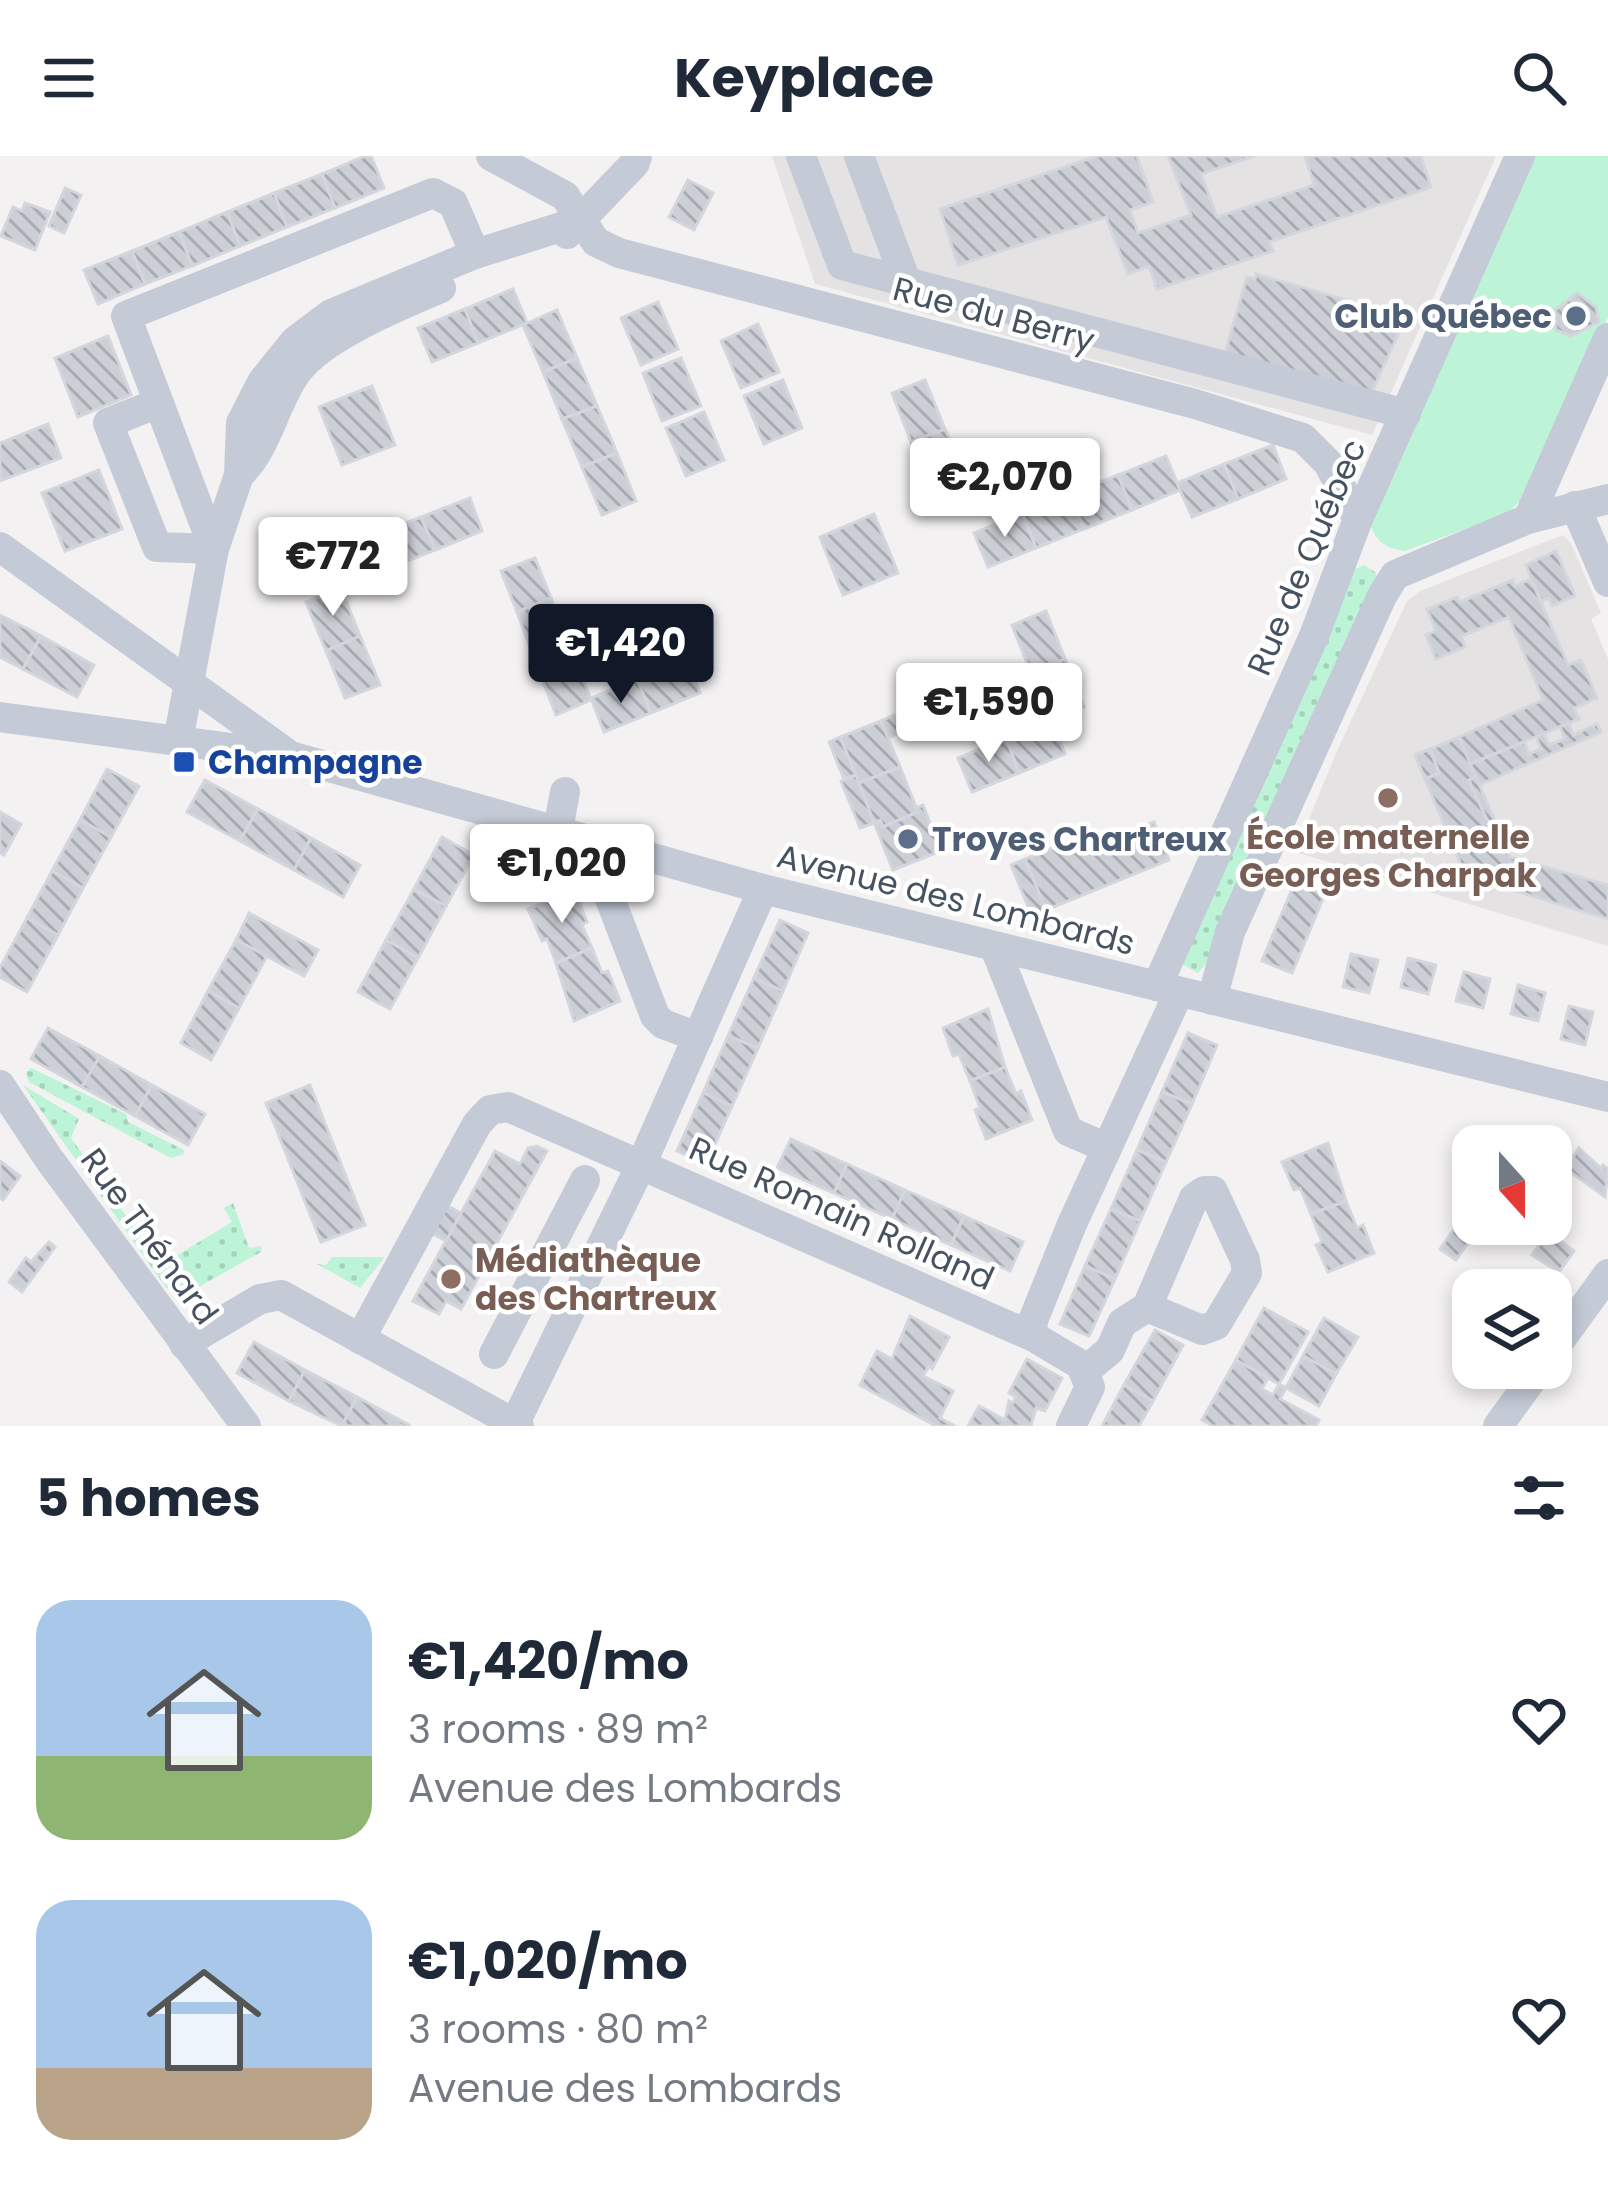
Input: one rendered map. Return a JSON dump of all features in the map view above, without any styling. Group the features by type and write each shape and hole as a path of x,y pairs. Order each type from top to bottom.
{"street":[{"name":"Rue du Berry","path":"491,156 565,196 596,242 620,253 1123,384 1303,438 1328,463 1354,531"},
{"path":"238,475 253,461 299,368 346,334 404,304 560,241 637,156"},
{"path":"801,156 842,266 1406,414"},
{"path":"859,156 907,284"},
{"name":"Rue de Québec","path":"1034,1337 1032,1323 1354,531 1520,156"},
{"path":"214,549 126,316 433,193 453,203 476,254"},
{"path":"178,741 214,549 238,475 241,424 262,382 295,340 331,314 476,254 580,221"},
{"path":"1528,519 1608,338"},
{"path":"158,403 108,423 157,547 214,549"},
{"path":"1212,1000 1230,932 1325,746 1395,574 1528,519 1608,500"},
{"path":"1575,506 1608,582"},
{"path":"1354,531 1395,574"},
{"name":"Avenue des Lombards","path":"0,547 290,756"},
{"name":"Avenue des Lombards","path":"0,717 290,756 763,889 1608,1097"},
{"path":"566,792 573,834 655,1016 663,1024 698,1037"},
{"path":"360,1339 476,1124 490,1111 508,1107 642,1163 763,889"},
{"path":"995,948 1068,1131 1107,1148"},
{"name":"Rue Thénard","path":"0,1085 246,1426"},
{"name":"Rue Romain Rolland","path":"517,1425 642,1163 1034,1337 1081,1365 1084,1372"},
{"path":"494,1354 546,1228 585,1180"},
{"path":"546,1228 595,1256"},
{"path":"1572,1323 1608,1274"},
{"path":"184,1344 260,1299 281,1295 517,1425"},
{"path":"1071,1426 1090,1387 1084,1372 1110,1350 1122,1323 1147,1307"},
{"path":"1498,1426 1525,1389"}],"shaded area":[{"path":"772,156 1496,156 1372,435 815,284"},
{"path":"1563,535 1571,543 1601,613 1591,619 1608,659 1608,946 1295,852 1407,601 1420,591"}],"green space":[{"path":"1528,156 1608,156 1608,317 1532,489 1508,513 1405,551 1391,548 1377,537 1369,518"},
{"path":"1364,565 1378,580 1210,959 1198,973 1182,964 1349,572"},
{"path":"31,1068 126,1114 128,1122 184,1154 171,1158 29,1082 26,1072"},
{"path":"23,1085 79,1119 71,1138 161,1265 232,1222 224,1208 233,1203 249,1248 262,1246 261,1252 193,1290 177,1293 167,1289"},
{"path":"332,1257 385,1257 360,1288 317,1264 326,1265"}],"building":[{"path":"371,156 384,188 335,208 322,174"},
{"path":"1097,156 1137,156 1153,202 1130,210 1138,233 1191,215 1168,156 1255,156 1201,174 1217,217 1314,185 1305,156 1421,156 1431,187 1269,242 1273,251 1157,289 1149,266 1128,274 1106,217 958,265 940,209"},
{"path":"322,174 335,208 287,227 274,193"},
{"path":"688,180 713,193 694,230 669,217"},
{"path":"65,188 81,195 64,233 49,226"},
{"path":"274,193 287,227 240,246 227,212"},
{"path":"25,203 50,212 35,250 1,236 13,207 22,211"},
{"path":"227,212 240,246 192,266 179,232"},
{"path":"179,232 192,266 145,284 132,251"},
{"path":"132,251 145,284 98,304 84,270"},
{"path":"1256,274 1406,317 1370,396 1225,353 1247,277 1255,279"},
{"path":"513,289 527,323 478,343 465,309"},
{"name":"Club Québec","path":"1577,293 1596,307 1599,322 1571,336 1556,330 1554,311"},
{"path":"658,302 678,349 641,365 621,318"},
{"path":"465,309 478,343 432,362 418,328"},
{"path":"557,310 577,358 543,372 523,325"},
{"path":"758,324 779,372 741,388 721,341"},
{"path":"108,336 131,395 78,417 55,358"},
{"path":"577,358 597,406 562,419 543,372"},
{"path":"681,358 701,406 662,421 643,373"},
{"path":"783,380 802,428 764,444 744,396"},
{"path":"925,380 945,429 911,442 892,393"},
{"path":"372,386 395,445 342,465 319,407"},
{"path":"597,406 617,453 582,467 562,419"},
{"path":"704,412 724,460 686,476 666,428"},
{"path":"48,424 61,458 0,481 0,443"},
{"path":"945,429 964,476 930,490 911,442"},
{"path":"1273,445 1286,479 1238,499 1224,464"},
{"path":"617,453 636,501 602,515 582,467"},
{"path":"1166,456 1180,490 1132,510 1118,475"},
{"path":"1224,464 1238,499 1192,517 1177,483"},
{"path":"99,470 122,529 65,551 42,493"},
{"path":"1118,475 1132,510 1084,529 1070,494"},
{"path":"1070,494 1084,529 1036,548 1022,513"},
{"path":"470,498 482,531 435,550 421,517"},
{"path":"1022,513 1036,548 988,567 974,533"},
{"path":"874,514 898,573 843,595 820,537"},
{"path":"421,517 435,550 388,569 375,535"},
{"path":"375,535 388,569 338,589 325,554"},
{"path":"1556,551 1575,596 1552,606 1549,598 1541,601 1526,565"},
{"path":"535,558 551,598 517,612 501,571"},
{"path":"1531,579 1568,665 1581,660 1597,698 1574,708 1579,719 1470,764 1459,737 1543,700 1509,617 1461,636 1465,647 1436,659 1426,635 1436,631 1427,609 1457,597 1460,602 1513,580 1515,586"},
{"path":"341,588 360,636 326,651 306,602"},
{"path":"551,598 572,652 537,666 517,612"},
{"path":"1046,611 1065,659 1031,673 1012,625"},
{"path":"0,615 41,636 23,669 0,657"},
{"path":"41,636 94,665 77,697 23,669"},
{"path":"360,636 380,685 345,698 326,651"},
{"path":"572,652 591,700 556,715 537,666"},
{"path":"687,659 700,693 651,713 637,679"},
{"path":"1065,659 1084,707 1050,720 1031,673"},
{"path":"637,679 651,713 604,732 591,698"},
{"path":"894,715 901,732 888,738 881,721"},
{"path":"1052,720 1065,754 1019,773 1006,738"},
{"path":"881,721 900,767 859,783 840,737"},
{"path":"1569,723 1573,735 1597,724 1601,732 1479,785 1470,764 1524,742 1529,754 1541,749 1536,737 1544,733 1549,745 1565,739 1560,727"},
{"path":"840,737 856,775 844,779 829,742"},
{"path":"1459,737 1476,777 1469,780 1497,842 1503,840 1510,857 1608,885 1608,919 1502,887 1504,880 1483,874 1479,865 1464,872 1425,779 1439,773 1430,749"},
{"path":"1006,738 1019,773 972,792 958,758"},
{"path":"1430,749 1439,773 1425,779 1415,755"},
{"path":"900,767 918,812 883,827 880,820 874,823 859,783"},
{"path":"107,769 139,786 111,837 80,820"},
{"path":"856,775 874,823 860,828 841,781"},
{"path":"1476,777 1503,840 1497,842 1469,780"},
{"path":"205,780 258,809 240,841 187,812"},
{"name":"Troyes Chartreux","path":"923,805 941,851 893,870 875,825 881,822 883,827 918,812 916,808"},
{"path":"258,809 311,838 294,870 240,841"},
{"path":"0,812 21,824 4,855 0,853"},
{"path":"80,820 111,837 83,888 52,871"},
{"path":"1154,822 1169,860 1046,910 1025,859 1075,839 1080,851"},
{"path":"442,837 474,855 446,906 414,889"},
{"path":"311,838 360,865 343,897 294,870"},
{"path":"1025,859 1046,910 1032,916 1011,865"},
{"path":"52,871 83,888 58,935 27,918"},
{"path":"1297,877 1327,889 1292,973 1262,961"},
{"path":"414,889 446,906 418,958 386,940"},
{"path":"575,890 592,948 556,963 528,909"},
{"path":"249,913 318,950 304,976 236,940"},
{"path":"27,918 58,935 27,992 0,977 0,968"},
{"path":"780,920 808,933 783,991 754,978"},
{"path":"236,940 267,956 239,1008 208,991"},
{"path":"386,940 418,958 390,1009 358,992"},
{"path":"592,948 620,1001 574,1021 556,963"},
{"path":"1351,954 1378,960 1369,993 1343,987"},
{"path":"1408,958 1436,965 1428,994 1401,987"},
{"path":"1464,972 1490,979 1483,1008 1456,1001"},
{"path":"754,978 783,991 758,1048 728,1036"},
{"path":"1518,985 1545,993 1538,1021 1511,1014"},
{"path":"208,991 239,1008 211,1060 181,1043"},
{"path":"1569,1006 1593,1012 1585,1045 1561,1039"},
{"path":"988,1009 1005,1067 970,1081 959,1054 953,1056 943,1028"},
{"path":"48,1028 100,1056 82,1087 31,1059"},
{"path":"1188,1033 1217,1045 1192,1104 1162,1092"},
{"path":"728,1036 758,1048 732,1106 703,1093"},
{"path":"100,1056 152,1085 135,1116 82,1087"},
{"path":"1005,1067 1032,1120 986,1139 970,1081"},
{"path":"152,1085 205,1114 188,1145 135,1116"},
{"path":"310,1085 365,1225 321,1242 266,1103"},
{"path":"1162,1092 1192,1104 1166,1162 1137,1150"},
{"path":"703,1093 732,1106 706,1164 677,1151"},
{"path":"791,1139 847,1164 834,1193 777,1168"},
{"path":"1328,1143 1346,1201 1311,1214 1282,1162"},
{"path":"528,1148 547,1151 461,1309 446,1301 439,1314 413,1301 495,1151 520,1164"},
{"path":"1579,1148 1608,1169 1605,1197 1572,1173 1572,1158"},
{"path":"1137,1150 1166,1162 1140,1221 1111,1209"},
{"path":"0,1161 20,1176 3,1200 0,1198"},
{"path":"847,1164 905,1190 892,1219 834,1193"},
{"path":"905,1190 964,1216 951,1245 892,1219"},
{"path":"1346,1201 1374,1253 1328,1272 1316,1245 1322,1242 1311,1214"},
{"path":"446,1205 461,1213 446,1241 431,1233"},
{"path":"1111,1209 1140,1221 1115,1279 1085,1266"},
{"path":"964,1216 1023,1242 1010,1271 951,1245"},
{"path":"1452,1232 1452,1245 1466,1245 1456,1260 1440,1249"},
{"path":"49,1242 55,1247 22,1292 9,1282 26,1258 31,1262"},
{"path":"1539,1245 1566,1245 1574,1251 1561,1269 1532,1255"},
{"path":"1085,1266 1115,1279 1089,1336 1060,1324"},
{"path":"1264,1308 1308,1332 1279,1384 1236,1360"},
{"path":"910,1316 949,1337 932,1369 929,1366 923,1376 953,1391 940,1418 955,1426 936,1426 860,1385 877,1351 892,1359"},
{"path":"1324,1318 1358,1337 1336,1374 1303,1356"},
{"path":"1155,1330 1183,1345 1153,1401 1124,1385"},
{"path":"254,1342 305,1370 289,1401 237,1373"},
{"path":"1303,1356 1336,1374 1319,1406 1286,1388"},
{"path":"1027,1359 1062,1378 1045,1411 1036,1408 1031,1426 968,1426 979,1406 1005,1420 1009,1401 1013,1403 1016,1397 1009,1393"},
{"path":"1236,1360 1268,1378 1262,1389 1273,1395 1279,1384 1286,1388 1280,1399 1319,1420 1316,1426 1213,1426 1202,1420"},
{"path":"305,1370 357,1397 342,1426 289,1401"},
{"path":"1124,1385 1153,1401 1139,1426 1102,1426"},
{"path":"357,1397 409,1425 409,1426 342,1426"}],"place":[{"name":"Club Québec","path":"1576,316"},
{"name":"Champagne","path":"184,762"},
{"name":"École maternelle Georges Charpak","path":"1388,798"},
{"name":"Troyes Chartreux","path":"908,839"},
{"name":"Médiathèque des Chartreux","path":"451,1279"}]}
